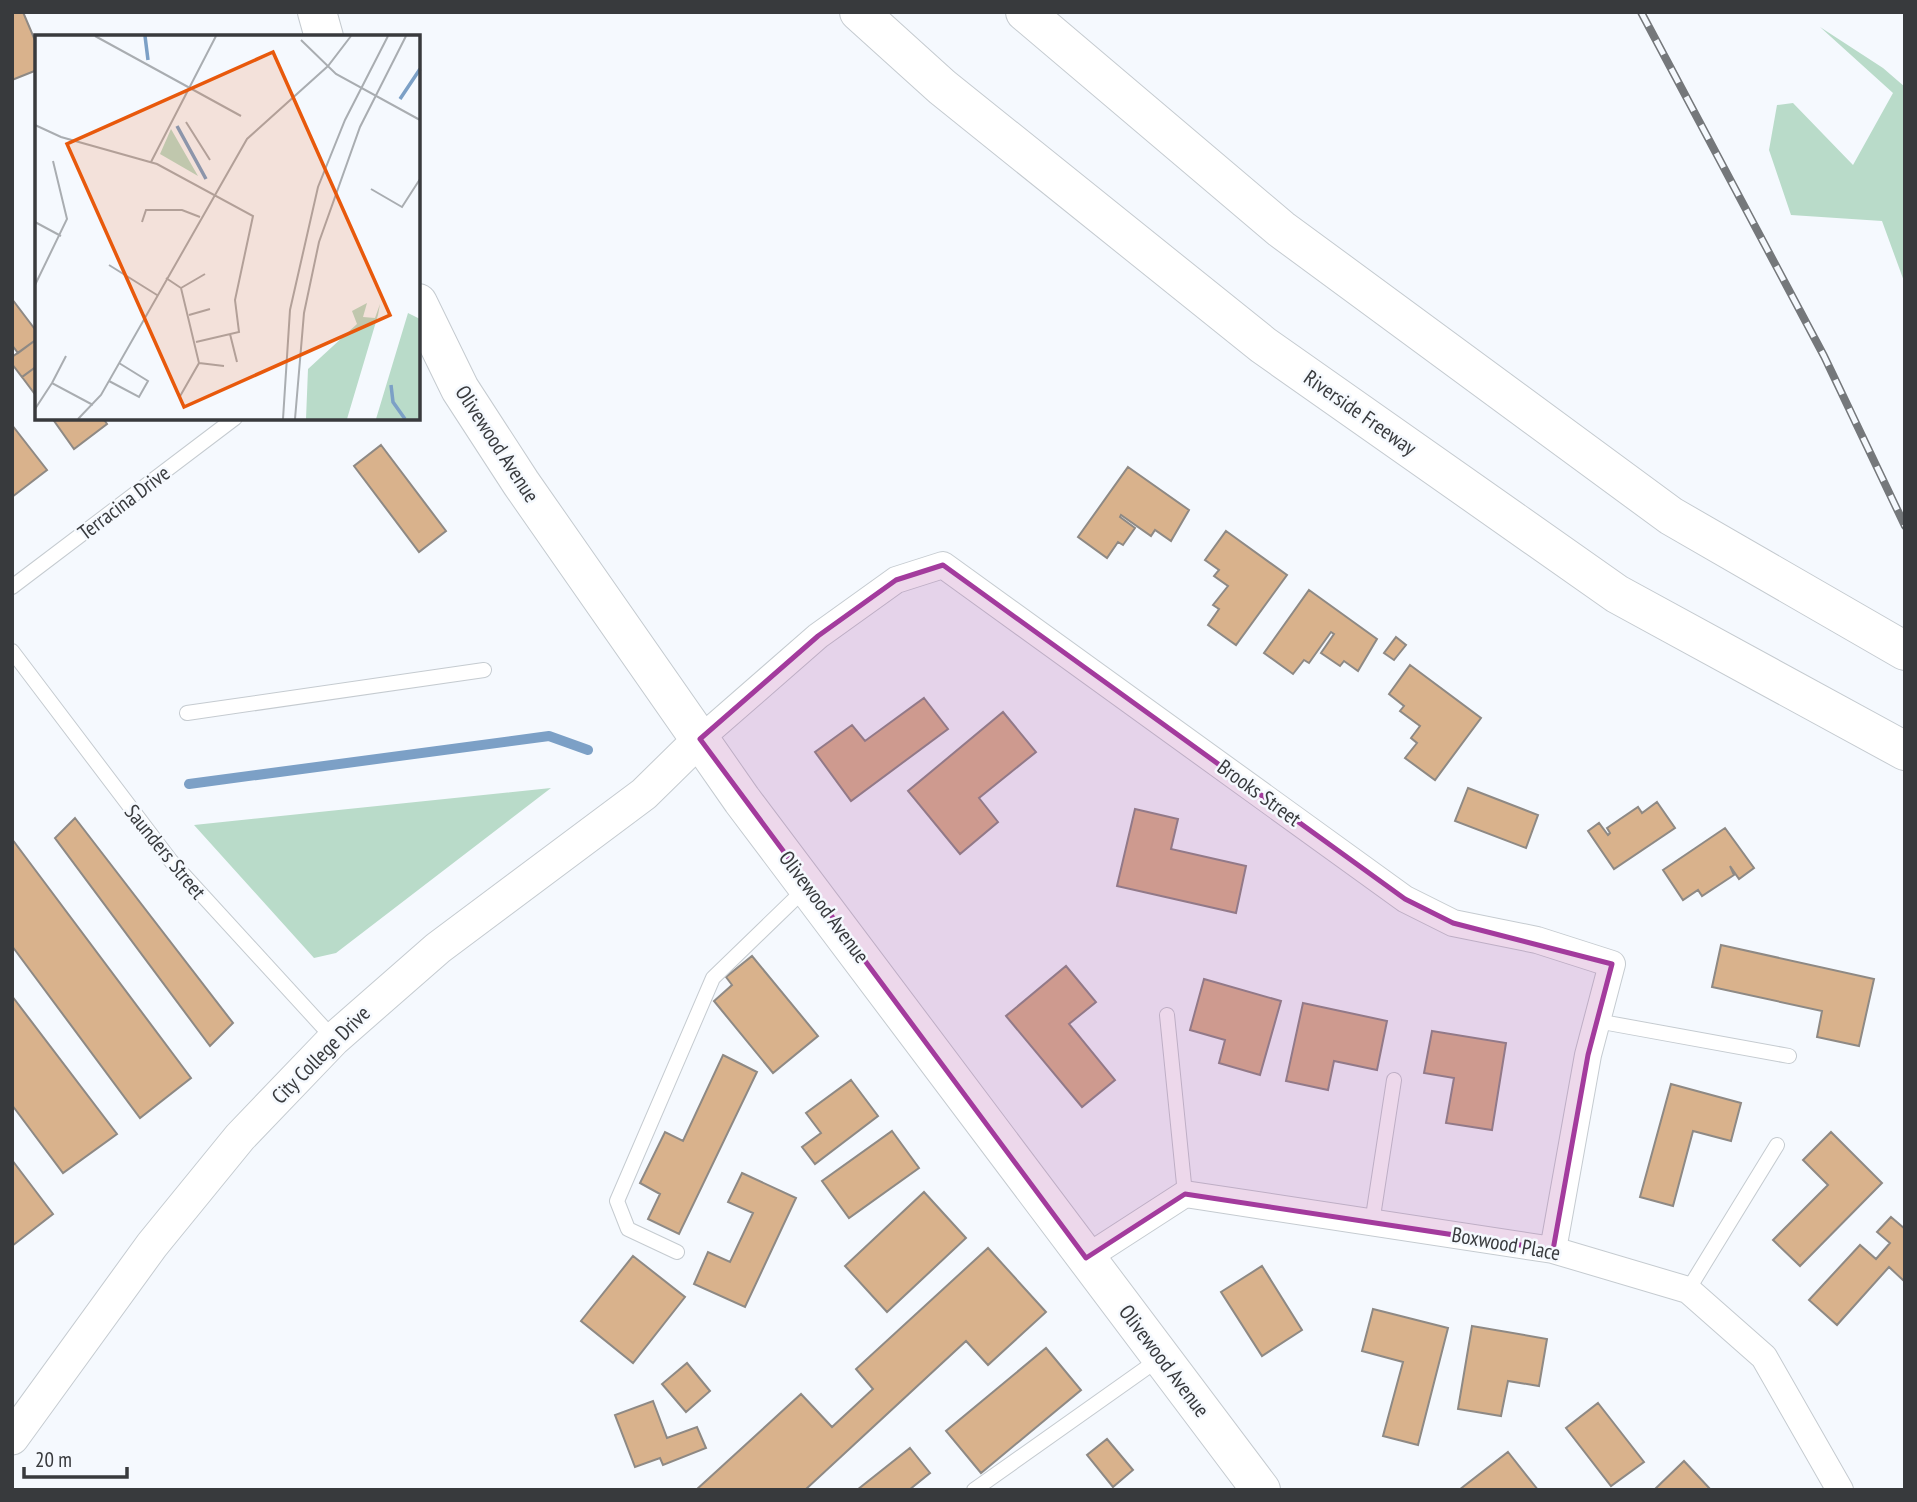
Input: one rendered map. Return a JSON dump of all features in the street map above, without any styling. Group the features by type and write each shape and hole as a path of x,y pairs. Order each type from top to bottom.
{"main road":[{"path":"317,12 323,35"},
{"name":"Riverside Freeway","path":"859,12 942,87 1263,345 1617,594 1905,751"},
{"path":"1025,12 1281,229 1671,516 1905,651"},
{"name":"Olivewood Avenue","path":"420,307 460,389 480,421 543,516 700,739 1261,1490"}],"street":[{"name":"Brooks Street","path":"700,739 818,636 896,580 943,565 1405,899 1453,923 1537,940 1612,964 1598,1021 1553,1250"},
{"name":"City College Drive","path":"12,1438 152,1245 240,1137 334,1039 438,948 644,794 700,739"},
{"path":"1086,1258 1185,1194"},
{"name":"Boxwood Place","path":"1185,1194 1553,1250 1688,1290 1764,1357 1840,1490"}],"lane":[{"name":"Terracina Drive","path":"12,587 232,420"},
{"name":"Saunders Street","path":"12,651 171,862 334,1039"},
{"path":"187,713 484,670"},
{"path":"677,1252 628,1229 617,1201 713,978 808,886"},
{"path":"1167,1015 1185,1194"},
{"path":"1598,1021 1789,1056"},
{"path":"1373,1223 1394,1080"},
{"path":"1688,1290 1777,1145"},
{"path":"974,1490 1162,1358"}],"highlighted area":[{"path":"943,565 1405,899 1453,923 1612,964 1588,1055 1553,1250 1185,1194 1086,1258 700,739 818,636 896,580"}],"green space":[{"path":"1820,27 1883,68 1905,87 1905,284 1882,221 1791,215 1769,150 1777,105 1793,103 1853,165 1893,93"},
{"path":"551,788 336,953 314,958 194,825"}],"building":[{"path":"12,12 23,12 35,40 35,71 12,80"},
{"path":"12,299 35,329 35,340 18,353 12,345"},
{"path":"35,340 35,367 22,377 12,364 12,357"},
{"path":"35,367 35,394 22,377"},
{"path":"53,420 104,420 107,424 74,449"},
{"path":"12,425 47,470 12,497"},
{"path":"381,445 446,531 419,552 354,466"},
{"path":"1128,467 1189,510 1171,541 1155,530 1151,536 1121,515 1120,517 1135,528 1123,545 1118,542 1107,558 1078,537"},
{"path":"1226,531 1287,575 1236,645 1208,625 1219,609 1213,605 1228,586 1214,576 1219,570 1205,560"},
{"path":"1309,590 1377,639 1358,671 1344,661 1340,666 1321,653 1334,634 1331,632 1309,663 1304,660 1293,674 1264,653"},
{"path":"1396,637 1406,645 1394,660 1384,653"},
{"path":"1410,665 1481,718 1435,780 1405,758 1417,743 1411,738 1420,726 1400,711 1404,706 1389,694"},
{"path":"924,698 948,729 851,801 815,752 852,725 865,741"},
{"path":"1003,712 1036,752 979,798 998,822 960,854 908,791"},
{"path":"1468,788 1538,815 1526,848 1455,821"},
{"path":"1657,802 1675,828 1614,869 1588,831 1599,823 1608,835 1610,833 1607,828 1638,807 1642,813"},
{"path":"1135,809 1178,819 1171,849 1246,866 1236,913 1117,886"},
{"path":"75,818 233,1023 210,1046 55,838"},
{"path":"1725,828 1754,868 1739,879 1730,866 1734,875 1702,896 1698,890 1683,900 1663,870"},
{"path":"12,839 191,1078 140,1118 12,946"},
{"path":"1721,945 1874,979 1859,1046 1817,1037 1822,1011 1712,987"},
{"path":"752,956 818,1036 773,1073 714,1001 732,985 726,977"},
{"path":"1066,966 1096,1002 1069,1024 1115,1080 1082,1107 1006,1016"},
{"path":"1204,979 1281,1001 1260,1075 1219,1063 1225,1040 1190,1030"},
{"path":"12,996 117,1134 63,1173 12,1105"},
{"path":"1303,1003 1387,1021 1377,1070 1334,1061 1328,1090 1286,1081"},
{"path":"1432,1031 1506,1043 1492,1130 1446,1123 1454,1078 1424,1073"},
{"path":"723,1055 757,1072 679,1234 648,1219 660,1194 640,1183 665,1132 683,1141"},
{"path":"851,1080 878,1116 815,1164 802,1147 821,1133 806,1113"},
{"path":"1671,1084 1741,1103 1731,1141 1693,1131 1673,1206 1640,1197"},
{"path":"892,1131 919,1168 849,1218 822,1181"},
{"path":"1831,1132 1882,1183 1800,1266 1773,1240 1828,1185 1803,1160"},
{"path":"12,1160 53,1214 12,1246"},
{"path":"742,1173 796,1198 745,1307 694,1284 708,1252 730,1262 753,1213 728,1202"},
{"path":"924,1192 966,1238 887,1312 845,1266"},
{"path":"1891,1217 1905,1229 1905,1282 1889,1267 1837,1325 1809,1300 1860,1245 1876,1259 1890,1243 1877,1232"},
{"path":"988,1248 1046,1312 988,1365 966,1341 805,1490 696,1490 801,1394 832,1427 873,1389 856,1369"},
{"path":"633,1256 685,1297 633,1363 581,1321"},
{"path":"1262,1266 1302,1330 1262,1356 1221,1292"},
{"path":"1373,1309 1448,1328 1418,1445 1383,1436 1403,1362 1362,1351"},
{"path":"1472,1326 1547,1339 1539,1386 1508,1381 1501,1416 1458,1409"},
{"path":"1046,1348 1081,1390 981,1473 946,1431"},
{"path":"687,1363 710,1391 686,1412 662,1384"},
{"path":"653,1401 667,1438 697,1427 706,1448 663,1465 660,1458 635,1467 615,1415"},
{"path":"1598,1403 1644,1462 1611,1486 1566,1428"},
{"path":"1107,1439 1133,1470 1113,1487 1087,1455"},
{"path":"910,1448 930,1473 909,1490 857,1490"},
{"path":"1508,1452 1538,1490 1459,1490"},
{"path":"1684,1461 1711,1490 1654,1490"}],"waterway":[{"path":"189,784 549,736 588,750"}],"railway":[{"path":"1641,12 1824,356 1905,526"}]}
